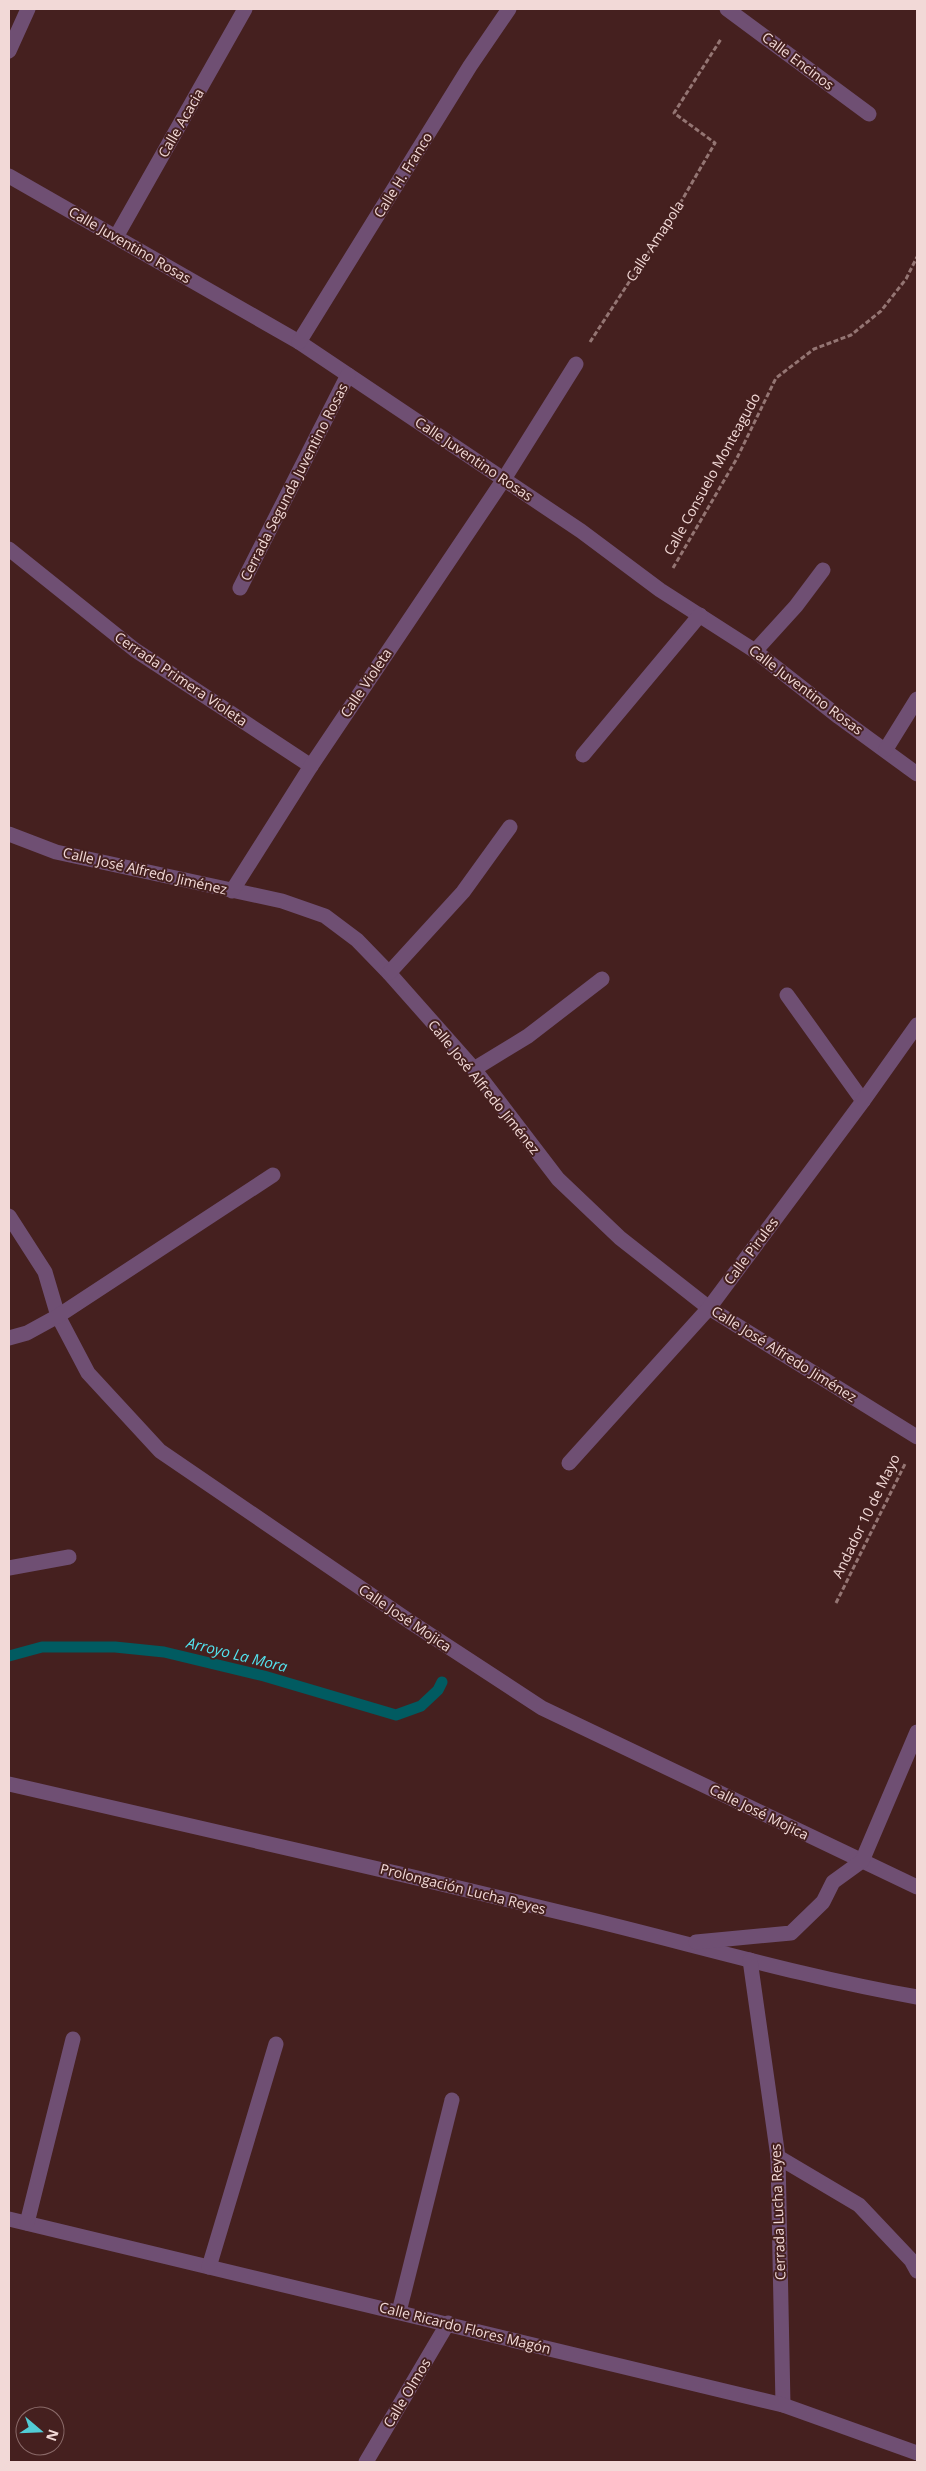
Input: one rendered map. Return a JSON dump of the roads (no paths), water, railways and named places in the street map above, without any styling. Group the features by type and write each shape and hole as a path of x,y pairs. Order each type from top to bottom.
{"street":[{"path":"9,51 28,9"},
{"name":"Calle Acacia","path":"116,237 245,9"},
{"name":"Calle H. Franco","path":"299,342 470,66 509,9"},
{"name":"Calle Encinos","path":"732,12 869,114"},
{"name":"Calle Juventino Rosas","path":"9,176 299,342 581,531 660,590 755,651 839,717 886,749 917,774"},
{"path":"504,479 576,364"},
{"name":"Cerrada Segunda Juventino Rosas","path":"240,588 348,375"},
{"name":"Calle Violeta","path":"232,891 310,766 504,479"},
{"name":"Cerrada Primera Violeta","path":"9,549 135,650 310,766"},
{"path":"755,651 796,606 823,570"},
{"path":"583,755 700,615"},
{"path":"886,749 917,699"},
{"path":"389,973 463,892 510,827"},
{"name":"Calle José Alfredo Jiménez","path":"9,834 56,852 282,901 325,916 357,940 389,973 474,1069 558,1179 620,1238 709,1308 917,1437"},
{"path":"474,1069 528,1036 602,979"},
{"path":"787,995 863,1101"},
{"name":"Calle Pirules","path":"569,1463 709,1308 917,1025"},
{"path":"9,1338 27,1333 58,1316 273,1175"},
{"name":"Calle José Mojica","path":"9,1216 45,1272 58,1316 88,1373 160,1451 412,1623 542,1708 917,1887"},
{"path":"9,1568 69,1557"},
{"path":"686,1943 791,1933 823,1902 833,1882 862,1861 917,1732"},
{"name":"Prolongación Lucha Reyes","path":"9,1784 316,1854 750,1960 917,1996"},
{"name":"Cerrada Lucha Reyes","path":"750,1960 778,2157 783,2405"},
{"path":"27,2223 73,2039"},
{"path":"210,2266 276,2044"},
{"path":"398,2312 452,2100"},
{"path":"778,2157 860,2205 911,2260 917,2271"},
{"name":"Calle Ricardo Flores Magón","path":"9,2219 783,2405 917,2453"},
{"name":"Calle Olmos","path":"366,2462 448,2323"}],"waterway":[{"name":"Arroyo La Mora","path":"9,1656 42,1647 115,1647 164,1652 264,1676 396,1715 421,1706 438,1690 442,1682"}]}
